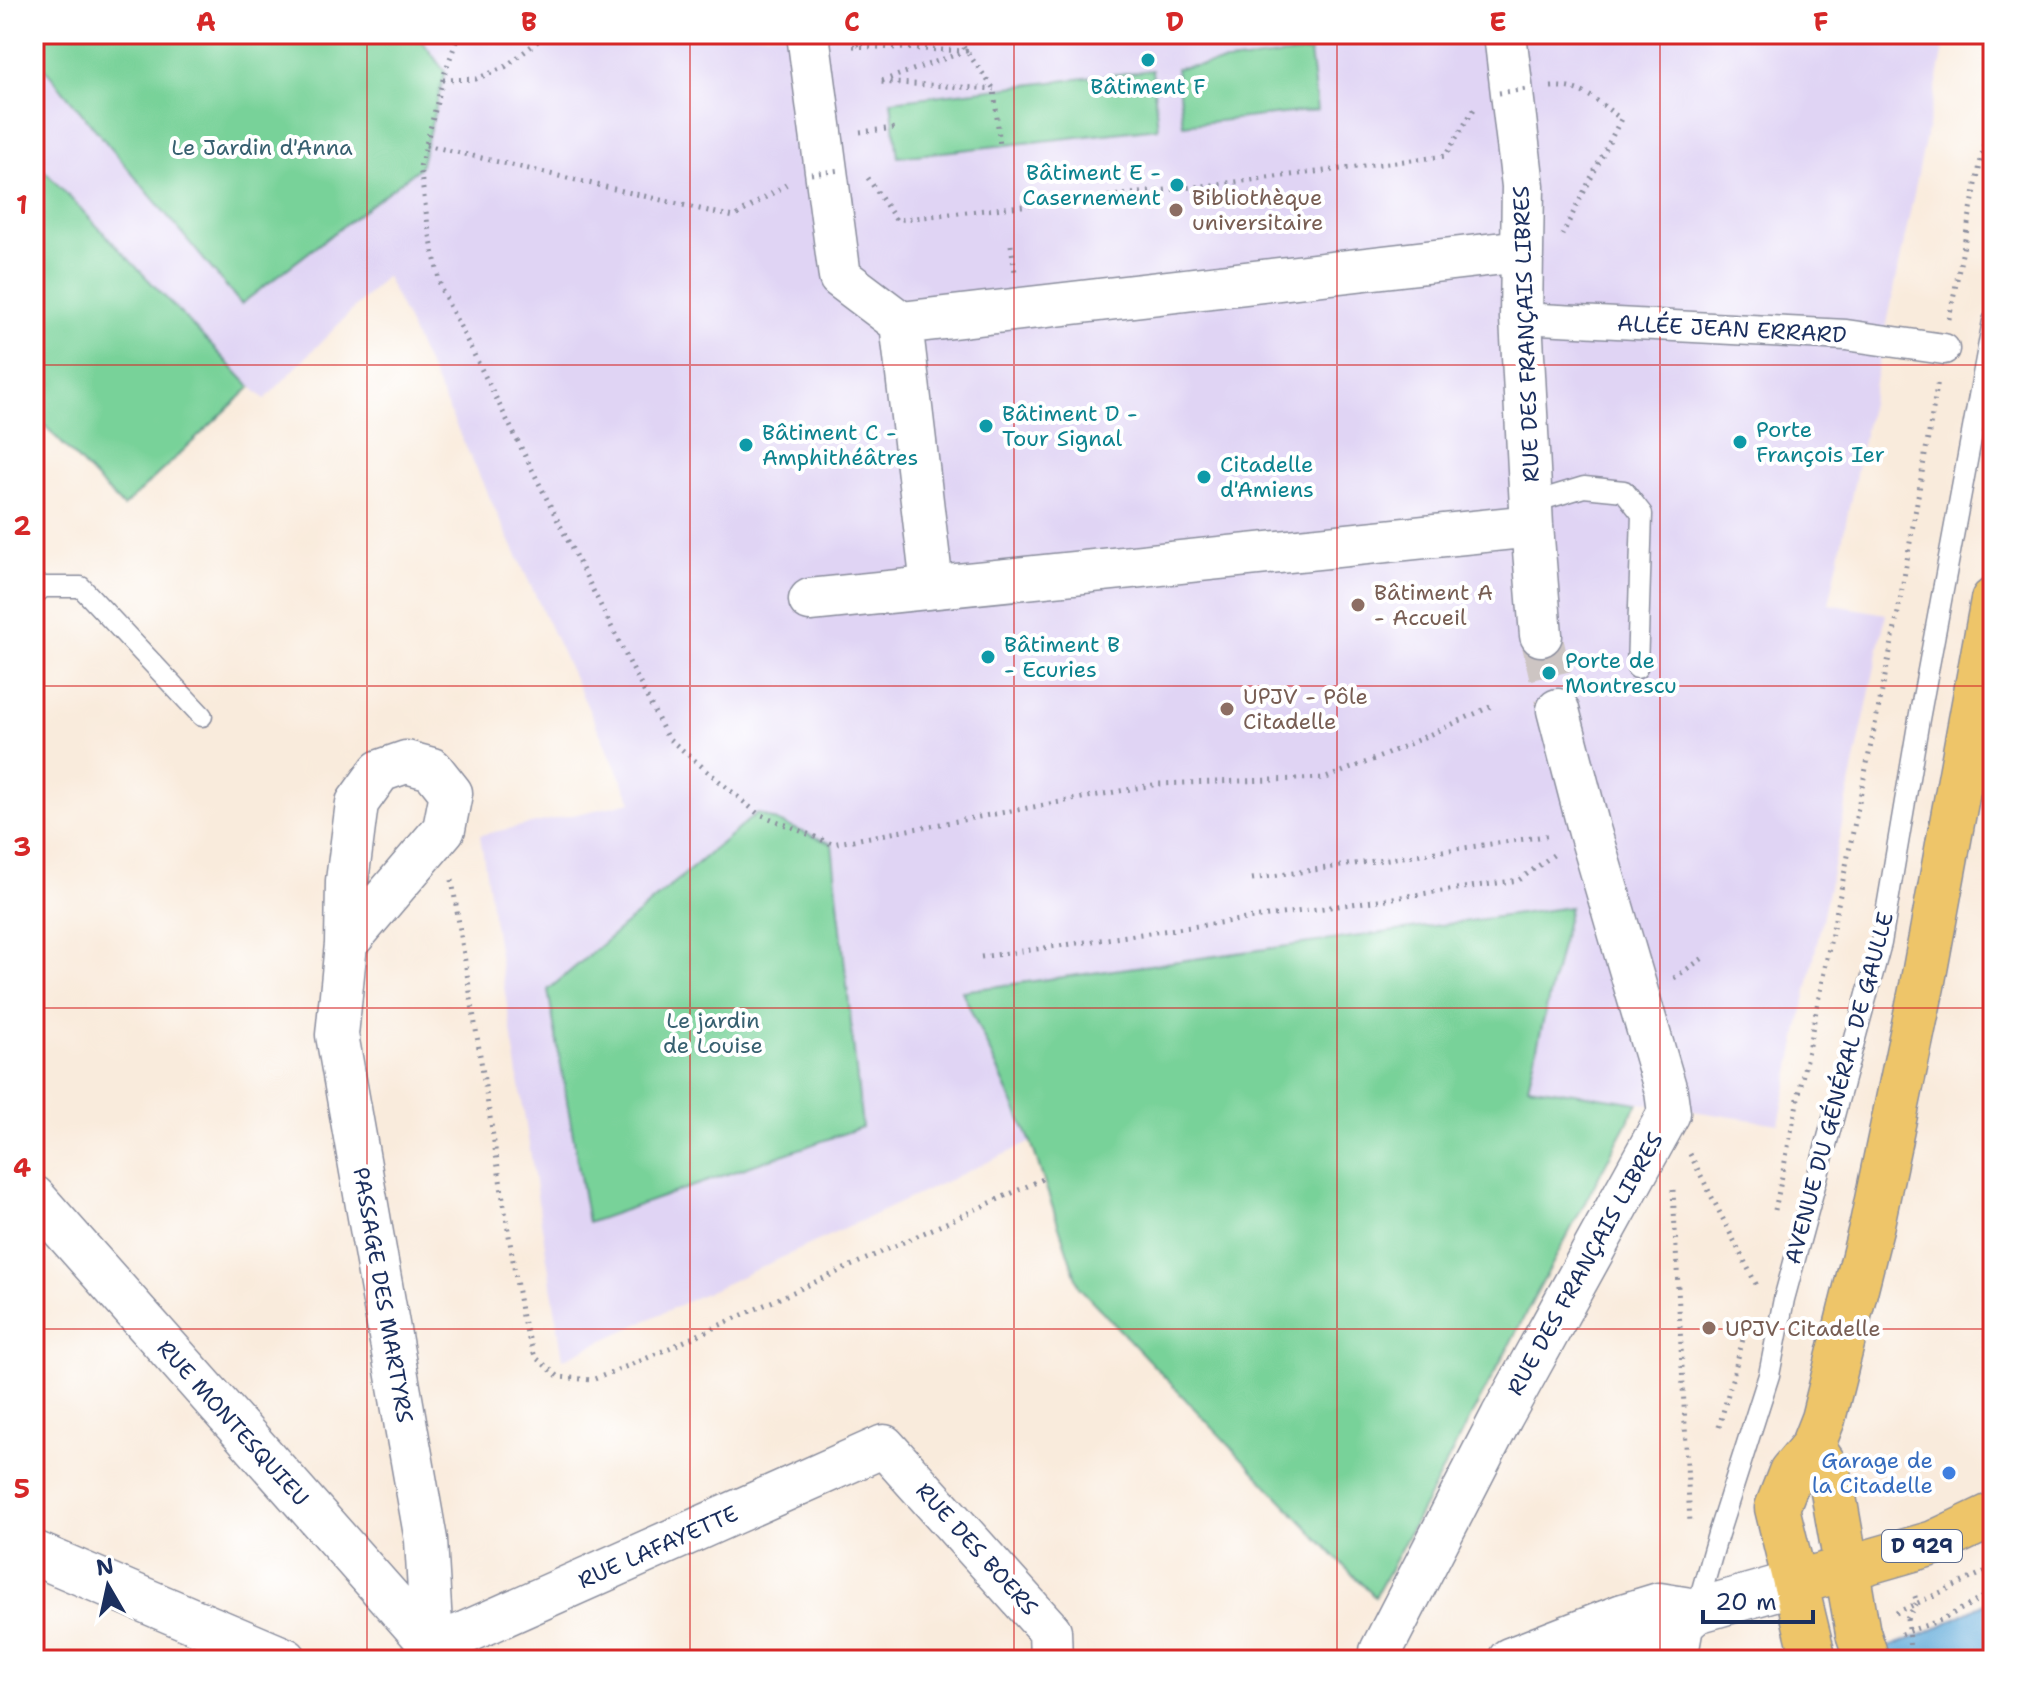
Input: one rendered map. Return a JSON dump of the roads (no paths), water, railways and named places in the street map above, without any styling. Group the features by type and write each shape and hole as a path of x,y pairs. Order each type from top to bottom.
{"main road":[{"path":"1812,1654 1777,1508 1791,1472 1812,1447 1823,1419 1872,1224 1922,986 1993,600"},
{"path":"1812,1447 1828,1470 1847,1567 1875,1643"},
{"name":"D 929","path":"1795,1583 1934,1543 1993,1515"}],"street":[{"path":"808,34 840,277 901,323 1539,249"},
{"name":"RUE DES FRANÇAIS LIBRES","path":"1505,34 1523,186 1539,249 1521,318 1541,635"},
{"name":"ALLÉE JEAN ERRARD","path":"1521,318 1846,335 1944,349"},
{"path":"901,323 932,586"},
{"path":"810,600 1532,514"},
{"name":"RUE DES FRANÇAIS LIBRES","path":"1382,1660 1381,1651 1502,1416 1669,1113 1666,1091 1589,829 1558,710"},
{"name":"PASSAGE DES MARTYRS","path":"346,944 444,829 451,793 432,769 406,762 380,771 357,803 347,881 346,944 337,1035 426,1540 433,1653"},
{"name":"RUE MONTESQUIEU","path":"34,1197 433,1653"},
{"name":"RUE LAFAYETTE","path":"433,1653 884,1446"},
{"name":"RUE DES BOERS","path":"884,1446 1050,1631 1051,1660"},
{"path":"34,1553 285,1660"},
{"name":"D 929","path":"1696,1611 1795,1583"},
{"path":"1510,1660 1659,1605 1696,1611"},
{"path":"1605,1660 1633,1652 1668,1635 1696,1611"}],"lane":[{"name":"AVENUE DU GÉNÉRAL DE GAULLE","path":"1687,1660 1696,1611 1718,1534 1769,1375 1784,1299 1881,943 1993,321"},
{"path":"1532,514 1584,487 1624,491 1642,514 1637,668"},
{"path":"34,595 43,587 81,587 202,716"}],"water":[{"path":"1993,1599 1993,1660 1853,1660 1926,1633"}],"tunnel":[{"path":"1541,635 1558,710"}],"place":[{"name":"Bâtiment F","path":"1148,60"},
{"name":"Bâtiment E - Casernement","path":"1177,185"},
{"name":"Bibliothèque universitaire","path":"1176,210"},
{"name":"Bâtiment D - Tour Signal","path":"986,426"},
{"name":"Porte François Ier","path":"1740,442"},
{"name":"Bâtiment C - Amphithéâtres","path":"746,445"},
{"name":"Citadelle d'Amiens","path":"1204,477"},
{"name":"Bâtiment A - Accueil","path":"1358,605"},
{"name":"Bâtiment B - Ecuries","path":"988,657"},
{"name":"Porte de Montrescu","path":"1549,673"},
{"name":"UPJV - Pôle Citadelle","path":"1227,709"},
{"name":"UPJV Citadelle","path":"1709,1328"},
{"name":"Garage de la Citadelle","path":"1949,1473"}],"park label":[{"name":"Le Jardin d'Anna","path":"262,147"},
{"name":"Le jardin de Louise","path":"713,1032"}]}
